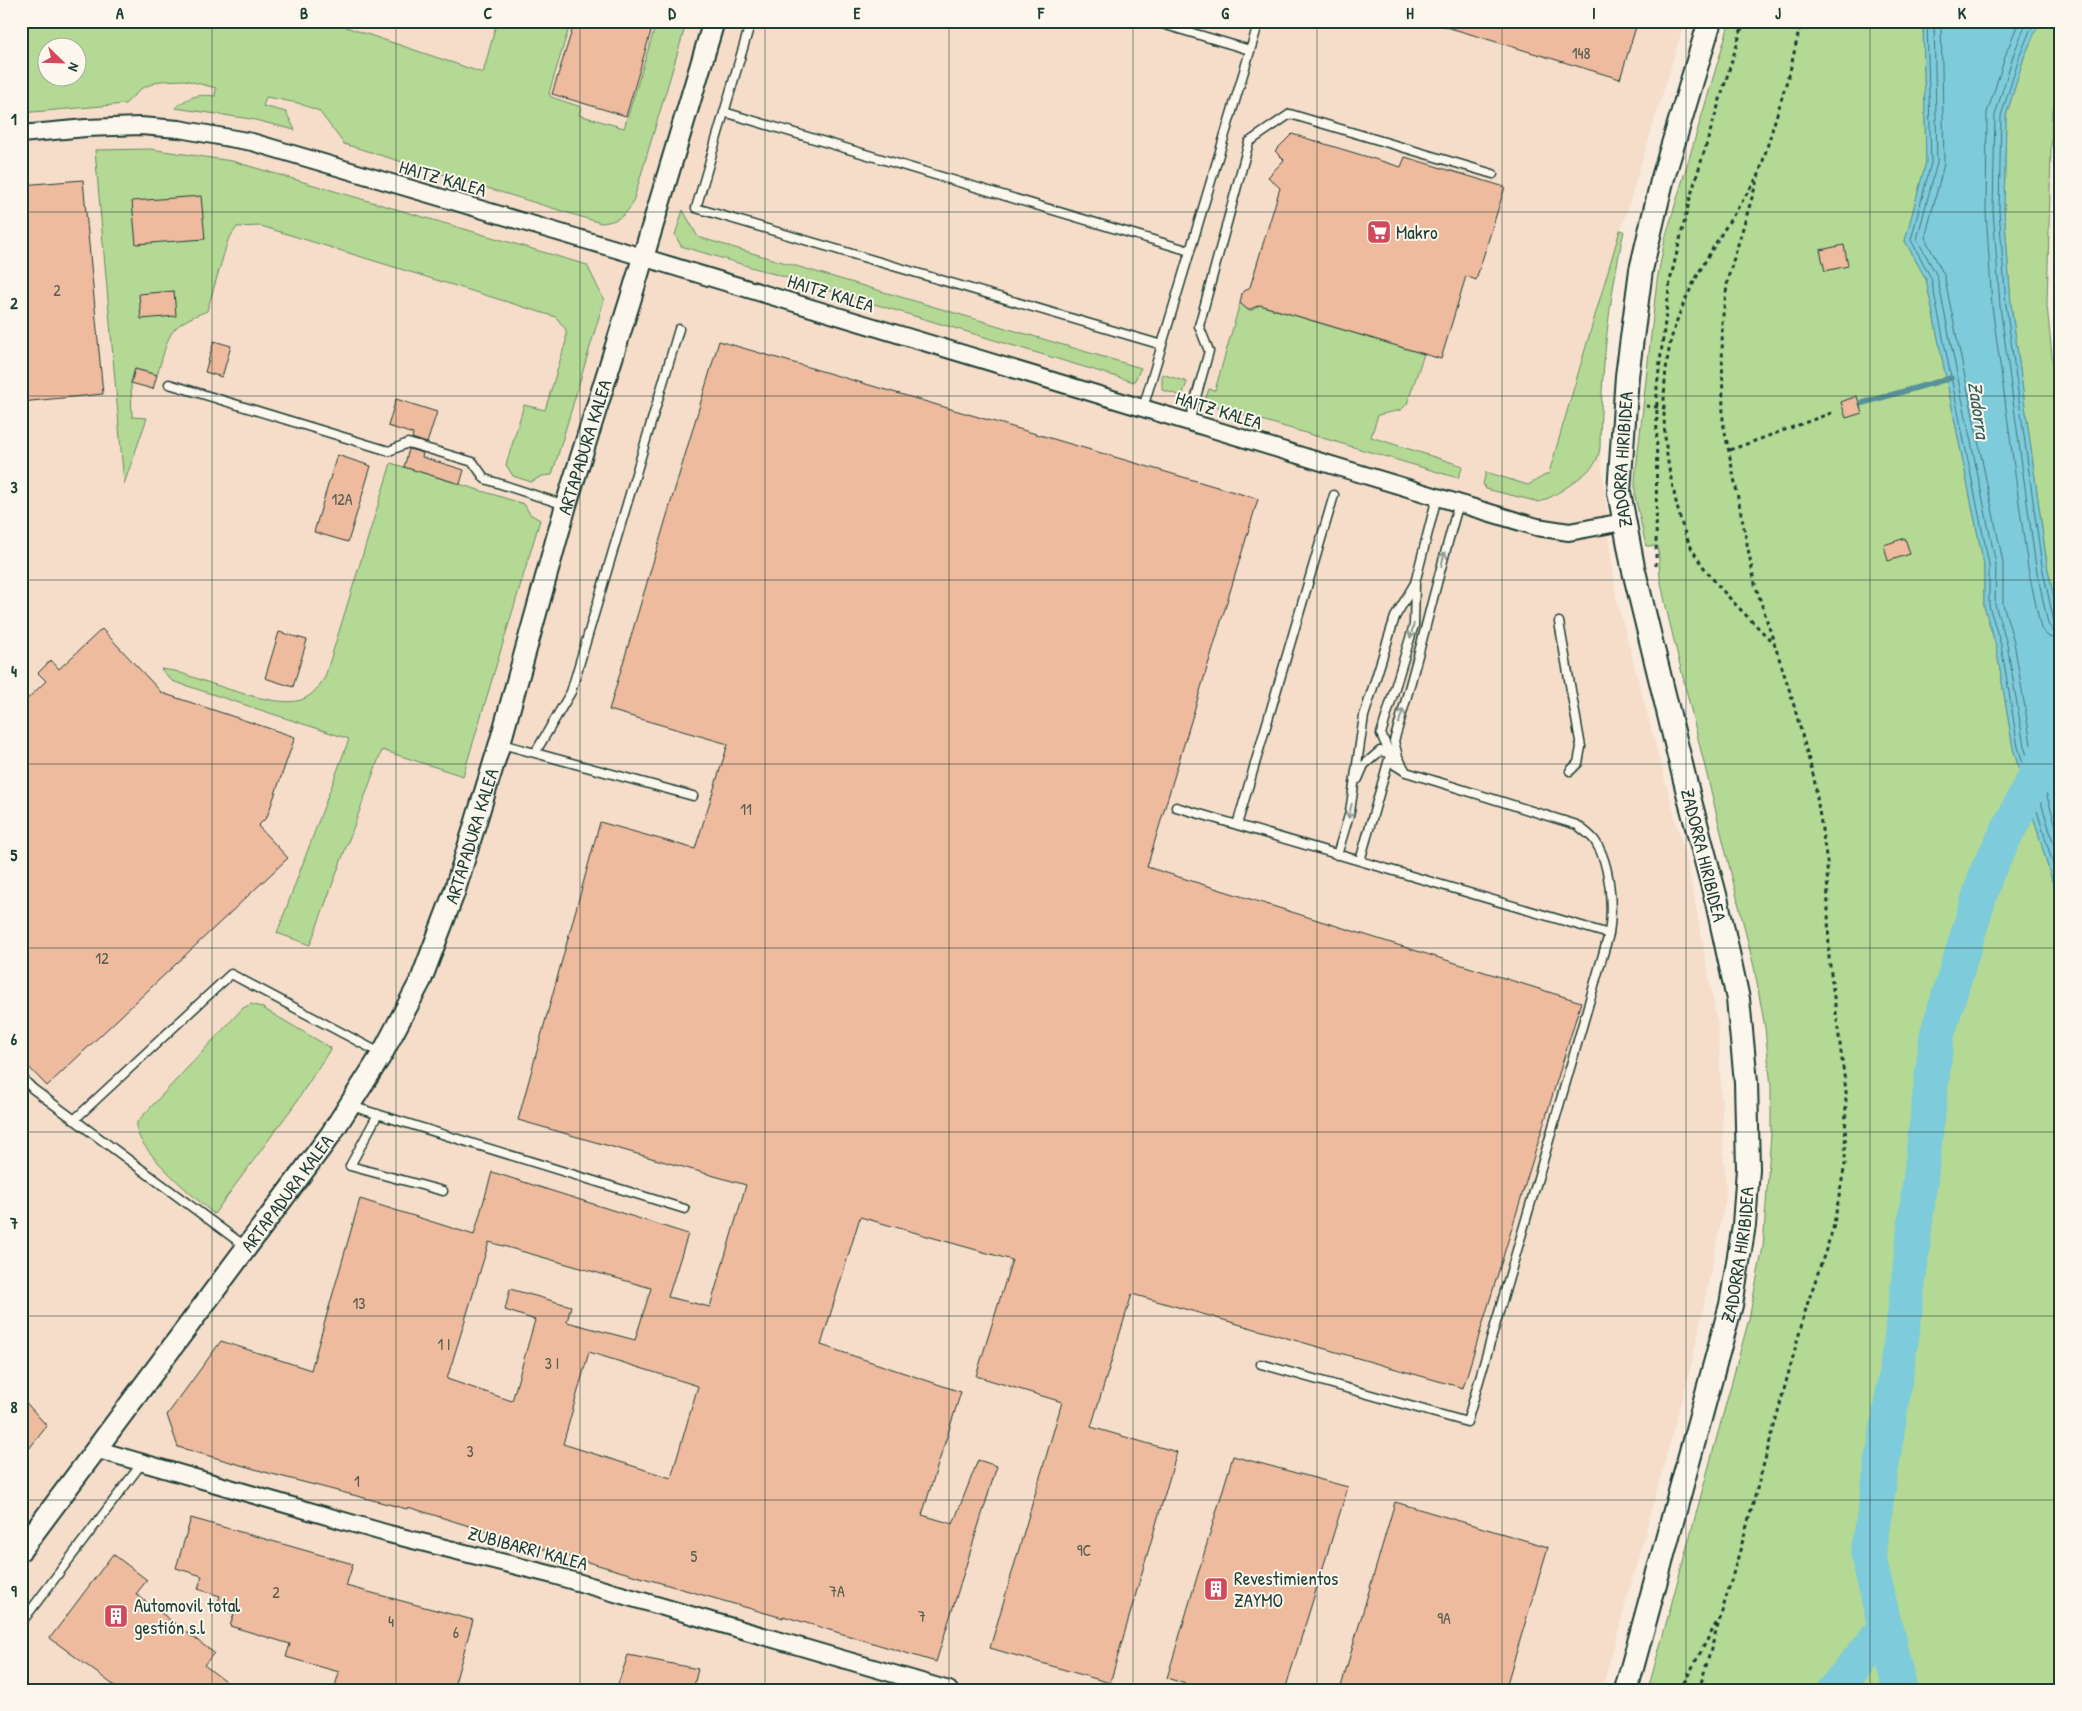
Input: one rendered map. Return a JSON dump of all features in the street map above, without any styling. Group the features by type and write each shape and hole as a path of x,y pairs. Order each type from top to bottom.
{"main road":[{"name":"ZADORRA HIRIBIDEA","path":"1626,1690 1731,1305 1744,1226 1748,1169 1746,1082 1738,999 1717,902 1688,792 1623,522 1619,492 1622,426 1641,270 1662,181 1707,23"}],"street":[{"name":"ARTAPADURA KALEA","path":"21,1550 331,1134 382,1054 421,980 439,936 500,743 566,505 714,21"},
{"name":"HAITZ KALEA","path":"21,134 86,128 140,126 206,133 252,142 643,257 1537,527 1569,532 1623,522"},
{"name":"ZUBIBARRI KALEA","path":"96,1449 389,1534 553,1575 949,1690"}],"lane":[{"path":"752,21 696,208 1162,345"},
{"path":"1152,21 1250,50"},
{"path":"1143,408 1259,21"},
{"path":"724,112 1190,251"},
{"path":"1189,422 1209,351 1199,326 1249,142 1290,114 1493,174"},
{"path":"535,753 570,692 679,329"},
{"path":"169,384 389,451 408,443 473,462 485,479 566,505"},
{"path":"1237,825 1334,495"},
{"path":"1261,1364 1467,1422 1609,934 1612,914 1609,886 1602,855 1594,840 1577,825 1406,772 1395,765 1382,734 1414,625 1415,582 1437,496"},
{"path":"1360,861 1423,644 1459,503"},
{"path":"1337,855 1350,812 1364,716 1395,617 1415,582"},
{"path":"1559,622 1581,747 1578,763 1570,771"},
{"path":"1394,741 1398,757 1406,772"},
{"path":"500,743 693,796"},
{"path":"1354,787 1364,765 1380,751 1398,757"},
{"path":"1176,808 1609,934"},
{"path":"74,1120 231,974 382,1054"},
{"path":"21,1077 32,1089 246,1247"},
{"path":"349,1105 685,1209"},
{"path":"378,1114 350,1166 443,1191"},
{"path":"21,1623 143,1463"}],"path":[{"path":"1699,1690 1807,1305 1833,1229 1845,1164 1846,1091 1830,958 1827,862 1814,778 1791,695 1755,584 1739,512 1730,450 1723,422 1722,323 1728,278 1791,66 1801,21"},
{"path":"1759,175 1690,290 1671,338 1666,371 1665,446 1681,522 1694,553 1713,580 1773,643"},
{"path":"1730,450 1834,412"},
{"path":"1680,1690 1720,1617"}],"shaded area":[{"path":"21,21 1685,21 1621,230 1624,231 1609,310 1604,355 1600,448 1616,596 1689,870 1718,1026 1726,1197 1692,1363 1602,1690 21,1690"}],"green space":[{"path":"63,21 348,21 346,27 483,73 497,21 571,21 549,93 551,97 581,107 579,115 624,128 657,21 687,21 632,205 619,218 601,223 344,144 319,111 298,103 266,97 263,106 286,112 295,130 251,119 175,108 194,97 203,95 215,96 216,88 185,80 160,81 142,88 125,104 21,113 21,25"},
{"path":"1730,21 1923,21 1926,162 1905,241 1926,279 1984,565 1984,606 1996,646 2013,748 2061,911 2061,1690 1648,1690 1749,1319 1763,1247 1771,1133 1771,1087 1765,1028 1754,967 1668,616 1660,578 1658,546 1646,546 1635,496 1635,479 1657,280 1665,239"},
{"path":"2040,21 2061,21 2061,80 2052,114 2047,305 2061,447 2061,632 2047,565 2011,304 2004,209 2006,116 2024,57"},
{"path":"150,149 232,161 587,265 604,300 552,475 542,476 531,482 513,476 506,465 524,405 545,410 566,341 566,330 556,317 261,226 237,227 228,240 207,311 183,322 171,334 167,341 157,375 135,369 131,383 132,417 147,418 124,484 95,150"},
{"path":"683,210 698,237 1141,368 1134,382 681,246 675,235"},
{"path":"1620,230 1624,231 1610,312 1602,393 1600,448 1596,461 1585,474 1569,486 1539,502 1486,489 1483,484 1486,472 1528,485 1549,473"},
{"path":"1240,303 1248,310 1253,310 1259,305 1424,354 1407,404 1401,410 1378,415 1371,437 1463,466 1458,478 1204,403 1209,389 1215,390"},
{"path":"1162,374 1187,382 1182,396 1162,390"},
{"path":"391,463 524,504 530,514 540,520 463,776 382,750 310,945 277,933 349,739 172,681 161,669 175,671 220,687 274,701 289,702 301,700 312,694 325,677"},
{"path":"251,1004 261,1007 331,1048 295,1104 214,1214 195,1198 151,1154 138,1134 137,1122 243,1008"}],"water":[{"name":"Zadorra","path":"1923,21 2040,21 2024,57 2006,116 2004,209 2011,304 2047,565 2061,632 2061,911 2013,748 1996,646 1984,606 1984,565 1926,279 1905,241 1926,162"}],"building":[{"path":"575,21 654,21 626,116 552,94"},
{"path":"1441,21 1618,21 1636,27 1620,79 1440,25"},
{"name":"Makro","path":"1292,134 1401,167 1405,157 1505,187 1476,280 1466,276 1441,359 1260,305 1248,310 1240,303 1242,293 1250,287 1280,188 1268,177 1284,160 1275,151"},
{"path":"83,180 103,394 21,402 21,185"},
{"path":"201,196 205,239 136,244 132,201"},
{"path":"1844,245 1848,266 1825,271 1820,250"},
{"path":"174,291 176,316 141,319 139,294"},
{"path":"214,341 231,346 222,377 205,372"},
{"path":"719,341 1258,499 1147,867 1581,1002 1463,1388 1132,1294 1091,1427 1177,1452 1110,1683 990,1648 1062,1402 976,1376 1012,1260 860,1217 821,1345 961,1392 922,1515 953,1524 978,1460 997,1466 936,1662 783,1616 783,1618 556,1553 408,1507 407,1509 272,1474 178,1447 167,1415 221,1341 311,1370 360,1199 474,1235 492,1172 688,1234 668,1297 710,1307 746,1185 518,1120 600,822 695,849 728,744 609,710","holes":["489,1242 651,1288 635,1340 567,1322 571,1306 510,1289 505,1310 535,1320 512,1401 447,1379","589,1352 698,1386 671,1478 563,1444"]},
{"path":"135,369 157,375 153,389 131,383"},
{"path":"1857,396 1862,413 1846,418 1841,402"},
{"path":"396,399 437,412 427,443 412,438 413,434 388,426"},
{"path":"409,449 423,453 422,457 464,470 460,484 404,467"},
{"path":"337,455 371,466 348,542 314,532"},
{"path":"1905,538 1910,554 1888,561 1884,545"},
{"path":"102,629 162,693 295,737 267,817 258,826 288,858 47,1086 21,1059 21,705 46,681 38,673 51,660 59,669"},
{"path":"279,632 307,640 293,687 265,678"},
{"path":"21,1397 47,1426 21,1459"},
{"path":"1233,1456 1348,1487 1285,1690 1204,1690 1167,1678"},
{"path":"1395,1502 1548,1547 1505,1690 1340,1690"},
{"path":"191,1518 353,1564 346,1586 473,1620 453,1690 334,1690 339,1672 286,1657 290,1644 230,1626 234,1614 216,1608 220,1596 198,1589 202,1576 176,1568"},
{"name":"Automovil total gestión s.l","path":"113,1554 147,1580 136,1594 214,1653 204,1665 237,1690 120,1690 50,1638"},
{"path":"628,1655 698,1669 693,1690 616,1690"}],"waterway":[{"path":"1859,404 1951,378"},
{"path":"1900,1690 1868,1555 1903,1328 1937,1035 1987,872 2048,751"},
{"path":"1834,1690 1885,1629"}],"place":[{"name":"Makro","path":"1379,232"},
{"name":"Revestimientos ZAYMO","path":"1216,1589"},
{"name":"Automovil total gestión s.l","path":"116,1616"}]}
